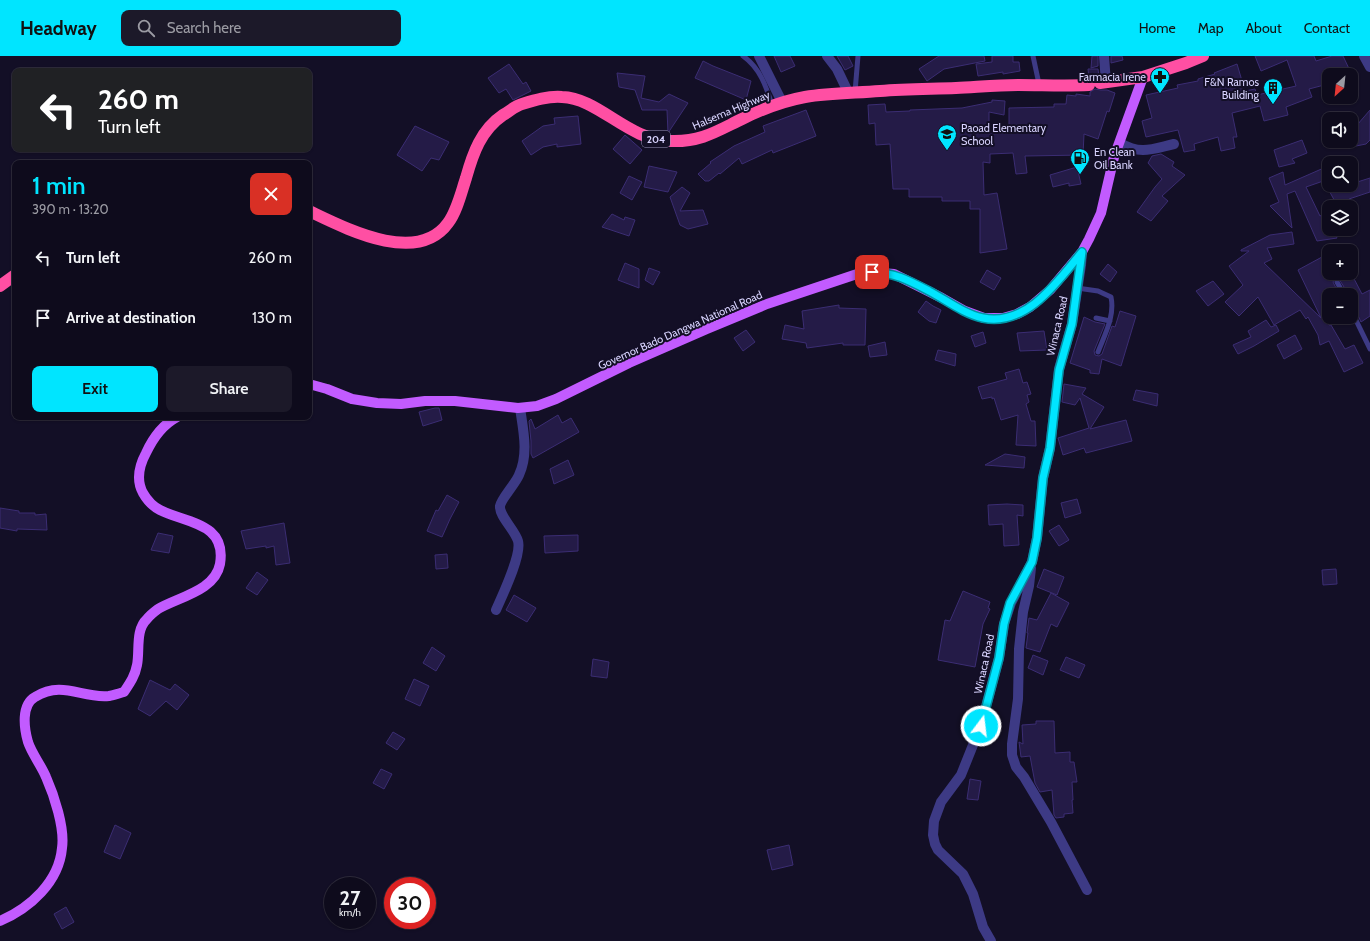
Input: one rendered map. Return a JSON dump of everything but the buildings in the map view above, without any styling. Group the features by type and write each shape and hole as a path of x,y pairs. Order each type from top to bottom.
{"highway":[{"name":"Halsema Highway","path":"312,212 363,234 390,242 418,242 435,236 448,224 455,210 472,156 480,138 495,121 518,105 544,98 563,97 577,100 591,106 630,130 651,138 670,141 693,140 712,134 777,104 807,97 852,92 1016,85 1098,84 1143,77 1203,56"},
{"path":"0,286 12,277"}],"main road":[{"name":"Governor Bado Dangwa National Road","path":"312,385 328,389 352,399 376,403 401,404 425,401 455,401 500,407 520,408 537,406 556,400 629,363 767,304 857,274 872,272 894,274 930,291 965,311 984,318 1003,318 1017,314 1030,307 1050,290 1082,252 1101,213 1114,158 1143,77"},
{"path":"0,921 30,904 47,886 58,866 62,848 60,820 47,778 28,742 25,722 26,710 33,698 54,689 109,696 124,692 134,676 138,664 140,633 145,620 158,609 197,592 213,579 220,565 220,546 214,536 205,527 159,510 147,500 139,486 139,470 151,443 158,432 172,420"}],"street":[{"path":"759,56 777,104"},
{"path":"827,56 852,92"},
{"path":"1098,84 1104,56"},
{"path":"1364,56 1370,67"},
{"path":"1120,143 1130,149 1138,151 1174,144"},
{"name":"Winaca Road","path":"991,941 983,927 973,894 963,874 938,850 934,844 934,821 941,802 961,775 981,726 999,658 1004,624 1010,603 1032,562 1037,538 1043,478 1050,448 1059,370 1072,324 1082,252"},
{"path":"496,610 516,562 519,547 518,540 509,524 501,514 500,503 513,487 520,474 523,464 524,445 520,408"},
{"path":"1032,562 1019,649 1018,699 1012,744 1012,756 1016,767 1024,777 1051,822 1086,890"}],"lane":[{"path":"743,56 756,68 766,88 777,104"},
{"path":"852,92 858,56"},
{"path":"1033,56 1040,85"},
{"path":"1337,282 1340,288"},
{"path":"1077,288 1098,291 1112,297 1113,306 1110,321 1098,352"},
{"path":"1096,318 1110,321"},
{"path":"1358,324 1370,350"}],"place":[{"name":"Farmacia Irene","path":"1160,94"},
{"name":"F&N Ramos Building","path":"1273,105"},
{"name":"Paoad Elementary School","path":"947,151"},
{"name":"En Clean Oil Bank","path":"1080,175"}],"route":[{"path":"872,272 894,274 965,311 984,318 1003,318 1017,314 1030,307 1050,290 1082,252 1072,324 1059,370 1052,420 1050,448 1043,478 1037,538 1032,562 1010,603 1004,624 995,675 981,726"}]}
